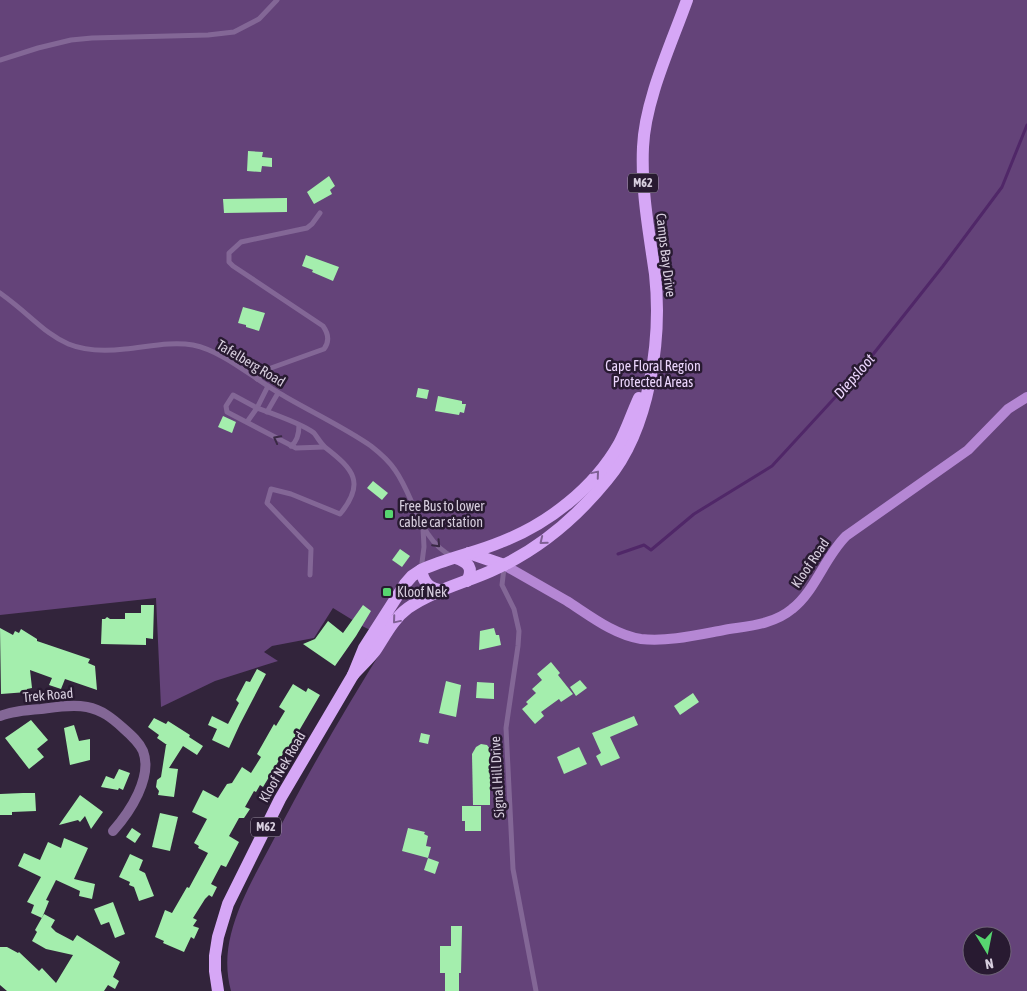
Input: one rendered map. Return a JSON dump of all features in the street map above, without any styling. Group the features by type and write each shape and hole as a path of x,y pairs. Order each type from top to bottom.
{"main road":[{"name":"Camps Bay Drive","path":"467,581 504,565 534,548 578,512 608,478 626,452 637,429 656,340 657,307 655,275 645,215 643,144 656,86 687,0"},
{"name":"Camps Bay Drive","path":"456,558 516,536 542,523 562,509 586,486 619,444 651,370"},
{"name":"Kloof Road","path":"504,565 608,627 634,638 662,639 770,621 788,612 799,603 813,585 838,545 849,533 972,446 1008,410 1027,397"},
{"path":"469,554 504,565"},
{"path":"456,558 464,560 469,565 471,572 467,581"},
{"name":"M62","path":"421,570 456,558"},
{"path":"421,570 428,586 443,591"},
{"name":"Kloof Nek Road","path":"218,991 215,956 218,937 228,904 280,800 353,675 364,648 412,576 421,570"},
{"name":"M62","path":"443,591 467,581"},
{"name":"Kloof Nek Road","path":"353,675 373,653 399,616 408,608 443,591"}],"street":[{"name":"Trek Road","path":"0,716 18,711 80,706 99,710 133,737 145,758 145,774 127,814 113,831"}],"lane":[{"path":"0,60 38,48 78,39 208,35 234,32 259,19 277,0"},
{"path":"257,379 271,368 324,349 328,335 323,326 233,266 229,262 229,253 241,242 307,228 320,213"},
{"name":"Tafelberg Road","path":"0,293 54,338 76,348 99,352 178,344 193,345 210,351 370,446 386,459 399,476 422,525 439,547 456,558"},
{"path":"247,422 257,408 268,386"},
{"path":"267,412 278,393"},
{"path":"310,575 311,549 268,503 271,490 291,494 340,514 351,496 354,483 353,476 344,462 324,447 313,433 233,395 226,406 227,412 291,446 296,448 324,447"},
{"path":"291,446 295,444 299,426"},
{"name":"Tafelberg Road","path":"421,570 424,547 422,525"},
{"name":"Signal Hill Drive","path":"504,565 502,585 514,609 519,635 506,728 513,869 536,991"}],"green space":[{"name":"Cape Floral Region Protected Areas","path":"0,0 1027,0 1027,991 231,991 227,970 228,948 244,897 288,812 344,712 389,639 364,627 333,608 314,638 272,646 264,652 278,661 215,681 161,707 156,598 0,615"}],"building":[{"path":"248,151 263,152 262,157 272,158 272,167 262,166 261,172 247,171"},
{"path":"329,176 335,186 330,190 332,194 314,204 307,192"},
{"path":"287,198 287,212 224,213 223,199"},
{"path":"306,255 339,267 333,281 302,266"},
{"path":"243,307 265,313 259,331 238,323"},
{"path":"418,388 429,390 427,399 416,397"},
{"path":"438,396 462,401 462,404 466,404 464,413 460,412 459,415 435,411"},
{"path":"223,416 236,422 232,433 218,427"},
{"path":"373,481 388,493 382,500 367,488"},
{"path":"400,549 410,556 402,567 392,560"},
{"path":"141,605 154,605 153,639 146,638 146,645 101,644 102,619 107,617 110,619 125,619 125,613 141,613"},
{"path":"363,605 371,611 335,666 303,644 315,639 328,621 343,633"},
{"path":"0,628 13,635 15,631 19,633 21,629 37,639 37,641 90,659 88,663 95,666 97,690 65,679 61,689 49,685 52,678 30,670 32,688 27,689 27,692 1,694"},
{"path":"494,628 496,635 499,635 501,645 479,650 480,631"},
{"path":"551,662 560,673 558,675 573,694 561,702 559,699 541,712 544,716 535,724 522,709 528,704 526,702 536,693 532,689 542,680 537,674"},
{"path":"257,669 266,674 229,748 212,740 217,729 208,725 212,716 228,724 239,703 236,700 246,681 250,682"},
{"path":"580,680 587,688 576,696 570,687"},
{"path":"446,681 461,685 456,717 439,713"},
{"path":"477,682 494,683 494,699 476,698"},
{"path":"293,684 306,692 308,688 320,695 263,787 260,785 256,792 254,791 245,807 250,809 244,818 239,818 229,836 239,842 226,867 221,865 211,884 217,887 212,897 209,895 205,899 193,918 197,920 193,926 199,928 194,939 191,937 184,952 163,943 164,941 155,937 165,910 172,913 187,887 189,888 208,853 198,848 199,846 194,843 207,819 192,812 203,790 218,798 227,784 232,783 242,767 251,773 261,757 257,754 274,724 276,726 285,711 279,707"},
{"path":"693,693 699,702 680,715 674,706"},
{"path":"634,716 638,725 610,737 620,758 601,766 596,756 601,753 592,733"},
{"path":"154,718 166,724 168,721 203,746 197,755 183,746 169,768 178,769 174,797 158,795 157,780 161,777 167,745 157,738 159,735 148,727"},
{"path":"31,720 48,740 37,749 44,757 29,769 5,738"},
{"path":"74,725 79,741 90,739 90,760 70,765 64,728"},
{"path":"421,733 430,735 428,744 419,742"},
{"path":"481,744 487,745 490,749 490,805 473,805 472,754 476,747"},
{"path":"579,747 587,764 564,774 557,757"},
{"path":"119,769 130,773 123,790 101,787 106,776 114,779"},
{"path":"35,793 36,811 12,812 12,815 0,815 0,794"},
{"path":"80,795 103,812 91,829 85,816 80,822 78,820 59,825"},
{"path":"462,806 481,806 481,831 465,831 465,821 462,821"},
{"path":"160,813 178,817 170,851 152,847"},
{"path":"132,828 141,834 135,843 126,837"},
{"path":"408,828 425,832 424,834 428,836 426,846 431,847 428,858 402,851"},
{"path":"64,838 88,848 74,879 95,884 92,899 79,896 80,891 56,880 46,900 49,901 42,918 31,913 34,905 27,902 41,877 18,866 24,853 40,860 48,842 61,848"},
{"path":"130,854 143,860 139,870 145,873 154,896 139,901 134,887 129,885 130,882 119,877"},
{"path":"428,858 439,862 435,874 424,870"},
{"path":"113,902 125,934 115,938 109,922 101,925 94,909"},
{"path":"44,914 55,920 51,927 56,932 73,941 77,935 120,962 113,977 119,981 115,989 108,985 104,991 7,991 0,985 0,947 7,947 19,952 39,971 42,968 56,983 73,955 46,949 32,941 37,932 35,930"},
{"path":"451,926 462,926 459,991 445,991 445,973 440,973 440,946 451,946"}],"waterway":[{"name":"Diepsloot","path":"618,554 644,545 651,550 694,514 772,466 863,367 943,266 1002,187 1027,125"}],"place":[{"name":"Free Bus to lower cable car station","path":"389,514"},
{"name":"Kloof Nek","path":"387,592"}]}
